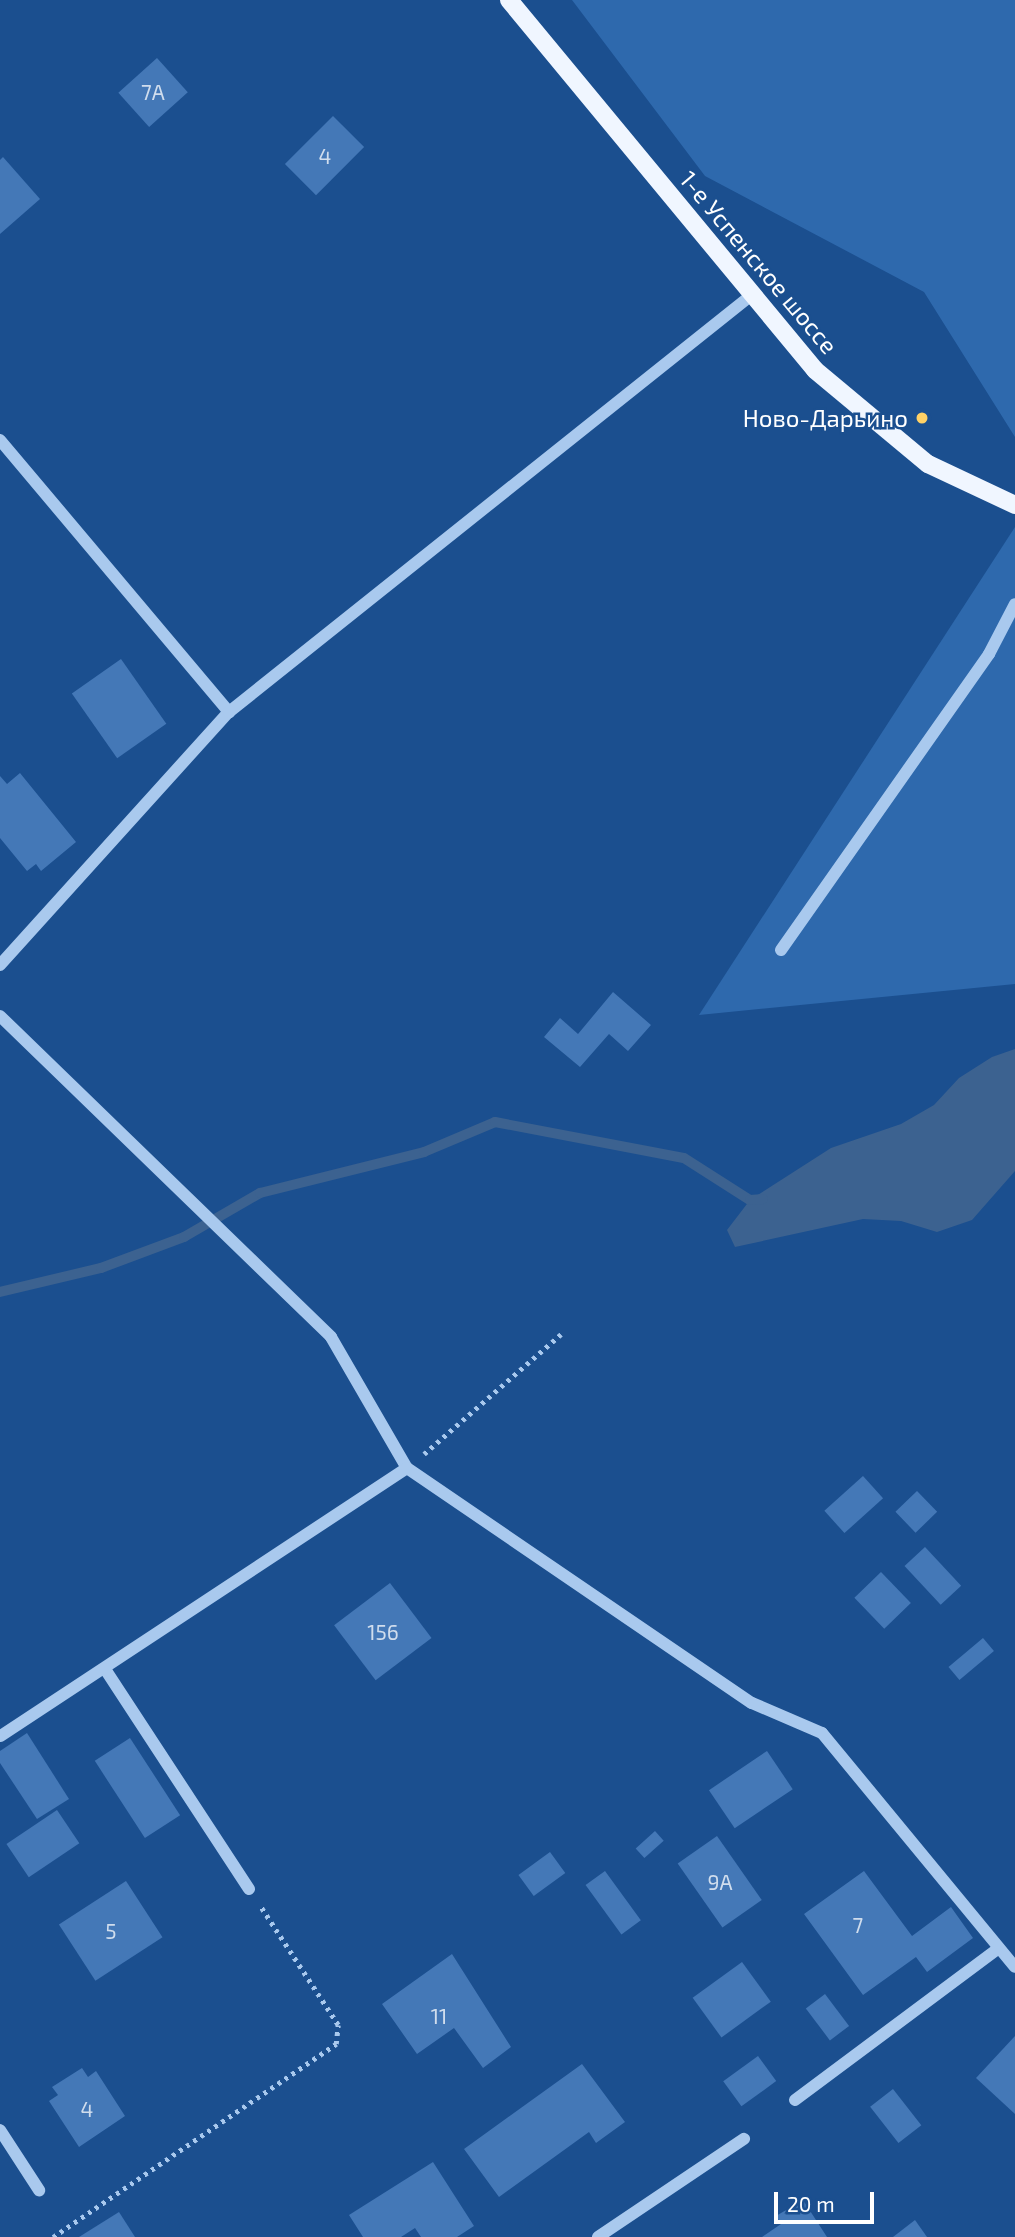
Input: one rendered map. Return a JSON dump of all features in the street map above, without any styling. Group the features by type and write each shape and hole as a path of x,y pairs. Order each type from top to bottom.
{"main road":[{"name":"1-е Успенское шоссе","path":"509,0 816,370 928,464 1015,505"}],"street":[{"path":"0,965 229,712 754,293"},
{"path":"0,440 229,712"},
{"path":"781,950 989,654 1015,604"},
{"path":"0,1016 331,1337 407,1468 752,1703 822,1733 996,1950 1015,1967"},
{"path":"0,1736 407,1468"},
{"path":"105,1669 249,1889"},
{"path":"795,2100 996,1950"},
{"path":"0,2130 39,2190"},
{"path":"598,2237 744,2139"}],"path":[{"path":"407,1468 561,1334"},
{"path":"53,2237 336,2044 338,2025 249,1889"}],"shaded area":[{"path":"572,0 1015,0 1015,437 924,292 705,176"},
{"path":"1015,527 1015,984 699,1015"},
{"path":"1015,1049 1015,1171 972,1220 937,1232 901,1221 863,1219 735,1247 727,1230 750,1200 831,1148 901,1124 934,1105 959,1078 992,1057"}],"building":[{"path":"157,58 188,92 149,127 118,93"},
{"path":"333,116 364,147 316,195 285,164"},
{"path":"3,157 40,199 0,234 0,160"},
{"path":"121,659 166,724 117,758 72,693"},
{"path":"20,773 76,842 41,871 36,864 27,871 0,838 0,776 7,784"},
{"path":"613,992 651,1025 628,1051 609,1034 580,1067 544,1037 560,1018 578,1034"},
{"path":"863,1476 883,1498 844,1533 824,1511"},
{"path":"917,1491 937,1512 916,1533 895,1512"},
{"path":"925,1547 961,1586 941,1605 905,1566"},
{"path":"881,1572 911,1603 884,1629 854,1598"},
{"path":"390,1583 432,1638 376,1680 334,1625"},
{"path":"983,1638 994,1651 959,1680 949,1667"},
{"path":"27,1733 69,1799 37,1819 0,1763 0,1751"},
{"path":"130,1738 180,1815 145,1838 95,1761"},
{"path":"767,1751 793,1789 735,1828 709,1790"},
{"path":"57,1810 79,1843 29,1877 6,1844"},
{"path":"655,1831 664,1841 644,1858 636,1848"},
{"path":"717,1836 762,1900 722,1927 678,1864"},
{"path":"550,1852 565,1873 534,1896 518,1875"},
{"path":"605,1871 641,1920 621,1934 586,1885"},
{"path":"864,1871 912,1936 951,1907 973,1938 927,1972 916,1957 863,1995 804,1914"},
{"path":"126,1881 162,1937 95,1981 59,1925"},
{"path":"452,1954 511,2047 483,2068 454,2028 417,2054 382,2004"},
{"path":"742,1962 771,2002 721,2037 693,1998"},
{"path":"825,1994 849,2026 830,2040 806,2008"},
{"path":"1015,2036 1015,2114 976,2078"},
{"path":"758,2056 776,2081 741,2106 723,2081"},
{"path":"582,2064 625,2122 596,2143 589,2132 499,2197 464,2149"},
{"path":"82,2068 88,2077 96,2071 125,2116 79,2147 49,2101 58,2095 52,2087"},
{"path":"893,2089 921,2125 898,2143 870,2107"},
{"path":"433,2162 474,2226 457,2237 421,2237 415,2228 401,2237 363,2237 349,2215"},
{"path":"803,2200 827,2237 762,2237 781,2224 776,2216"},
{"path":"119,2212 135,2237 79,2237"},
{"path":"915,2220 927,2237 893,2237"}],"waterway":[{"path":"0,1292 101,1268 184,1237 260,1193 424,1152 495,1122 684,1158 750,1200 763,1199"}],"place":[{"name":"Ново-Дарьино","path":"922,418"}]}
